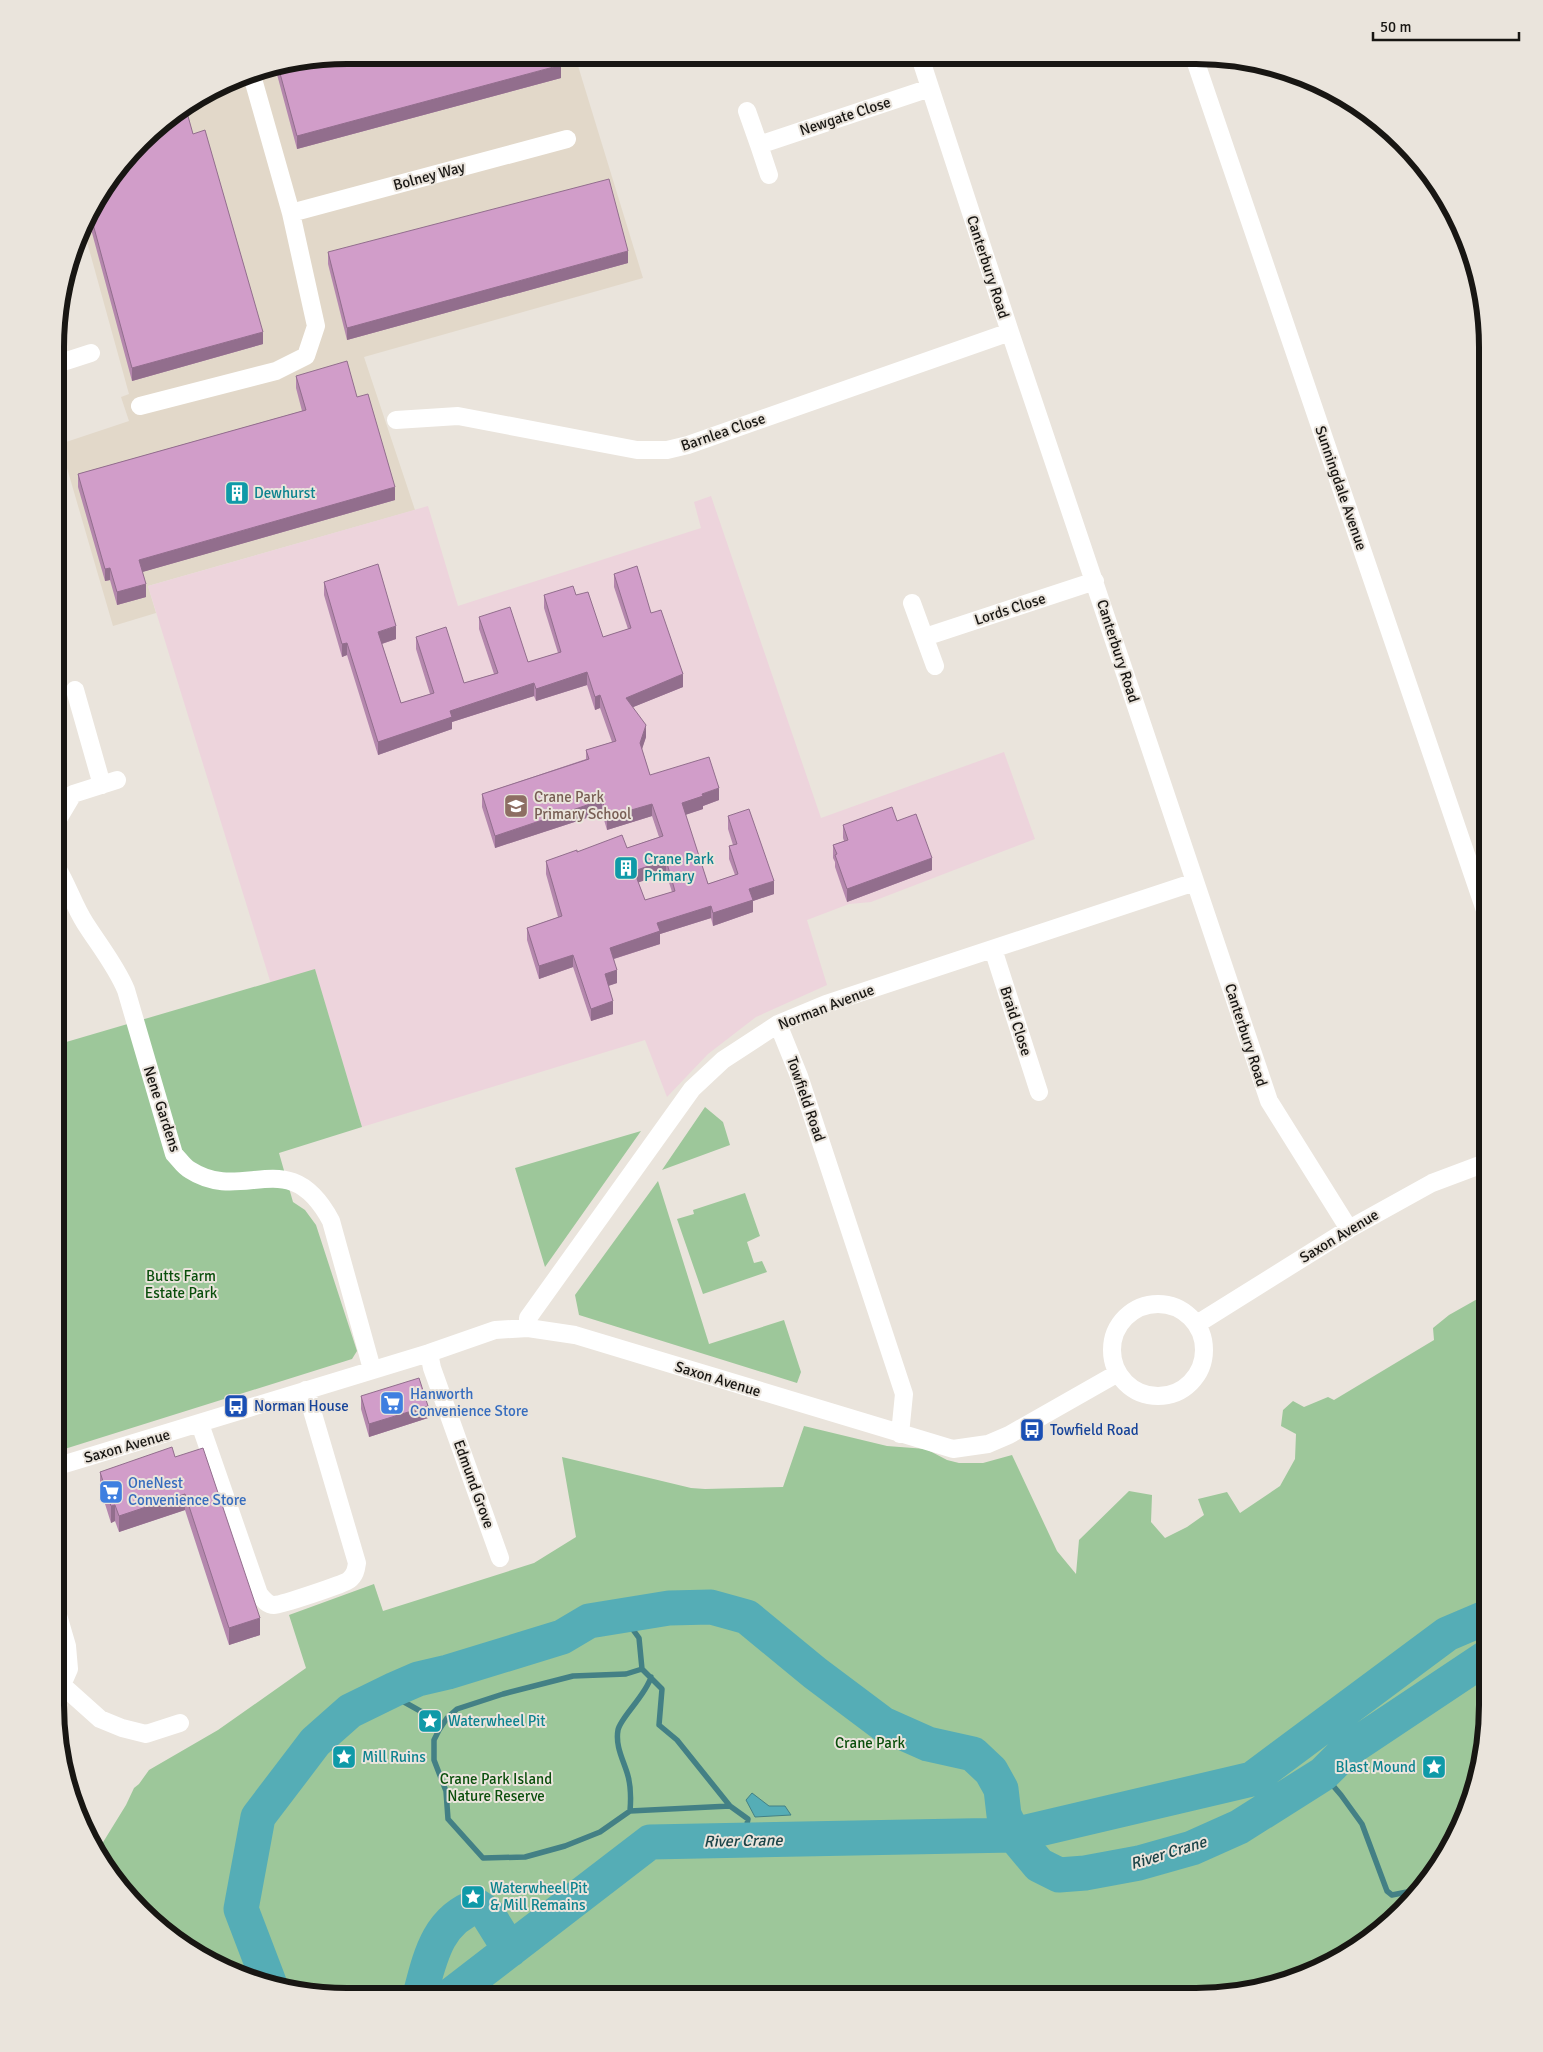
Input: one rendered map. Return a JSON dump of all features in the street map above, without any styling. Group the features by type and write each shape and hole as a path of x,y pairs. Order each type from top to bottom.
{"street":[{"name":"Canterbury Road","path":"922,64 1010,332 1269,1102 1349,1229"},
{"name":"Sunningdale Avenue","path":"1196,64 1479,893"},
{"path":"140,406 276,371 306,356 316,326 291,212 253,80"},
{"name":"Newgate Close","path":"760,145 930,88"},
{"path":"747,111 769,175"},
{"name":"Bolney Way","path":"291,212 567,139"},
{"name":"Barnlea Close","path":"396,420 458,416 637,450 667,450 688,445 1010,332"},
{"path":"64,362 91,354"},
{"name":"Lords Close","path":"925,637 1095,581"},
{"path":"912,602 935,666"},
{"path":"64,809 73,794 110,782 75,690"},
{"name":"Nene Gardens","path":"64,881 84,921 120,975 174,1154 188,1170 209,1179 230,1181 282,1178 304,1186 321,1202 331,1221 372,1369"},
{"name":"Norman Avenue","path":"528,1328 528,1318 692,1089 723,1060 778,1024 826,1004 1195,882"},
{"name":"Braid Close","path":"993,949 1039,1092"},
{"name":"Towfield Road","path":"778,1024 799,1076 904,1394 900,1434"},
{"name":"Saxon Avenue","path":"1197,1324 1349,1229 1432,1183 1479,1165"},
{"path":"1156,1303 1172,1305 1186,1312 1197,1324 1203,1337 1204,1352 1201,1366 1194,1379 1183,1389 1169,1395 1154,1396 1140,1392 1127,1384 1118,1373 1112,1358 1112,1342 1117,1327 1127,1315 1141,1306 1156,1303"},
{"name":"Saxon Avenue","path":"64,1464 429,1353 495,1330 528,1328 575,1335 954,1449 988,1444 1009,1435 1118,1373"},
{"name":"Edmund Grove","path":"429,1353 432,1368 500,1558"},
{"path":"200,1424 259,1594 265,1602 274,1605 316,1592 348,1581 355,1573 357,1563 306,1390"},
{"path":"64,1636 69,1669 64,1677"},
{"path":"64,1692 100,1719 122,1728 146,1734 180,1723"}],"shaded area":[{"path":"328,64 577,64 643,278 364,357 415,510 148,586 156,613 113,626 64,458 64,443 129,421 121,397 129,394 86,237 102,205 122,175 160,134 175,122 205,102 239,85 274,73 310,66"},
{"name":"Crane Park Primary School","path":"711,496 821,818 1004,752 1035,839 871,902 849,904 807,920 827,985 756,1017 708,1054 667,1097 645,1040 362,1127 315,970 271,984 148,586 428,506 458,606 701,528 694,502"}],"green space":[{"name":"Butts Farm Estate Park","path":"315,969 362,1127 279,1153 293,1202 305,1210 316,1225 357,1351 352,1359 64,1449 64,1043"},
{"path":"705,1107 723,1122 730,1145 662,1170"},
{"path":"641,1131 545,1267 515,1168"},
{"path":"658,1181 709,1344 784,1320 801,1372 797,1383 579,1315 575,1295"},
{"path":"745,1193 760,1236 747,1242 754,1263 762,1261 767,1272 703,1294 677,1219 694,1214 693,1210"},
{"name":"Crane Park","path":"1479,1298 1479,1724 1470,1778 1458,1813 1441,1847 1409,1892 1383,1918 1353,1941 1304,1967 1269,1979 1215,1988 328,1988 292,1983 256,1973 222,1959 190,1941 160,1918 134,1892 111,1862 101,1845 126,1805 134,1788 149,1770 218,1730 306,1668 289,1615 374,1584 383,1611 534,1563 576,1537 562,1457 691,1488 705,1489 783,1487 804,1426 887,1446 926,1449 947,1460 959,1463 983,1463 1012,1455 1057,1551 1076,1574 1079,1540 1129,1491 1152,1495 1151,1522 1165,1538 1187,1527 1204,1515 1198,1499 1227,1492 1240,1513 1280,1486 1295,1459 1296,1434 1281,1426 1283,1410 1293,1401 1304,1407 1328,1397 1334,1400 1434,1340 1433,1328 1449,1315"}],"water":[{"path":"752,1793 769,1806 785,1806 791,1815 755,1817 746,1800"}],"building":[{"path":"328,64 561,64 561,65 297,136 280,72"},
{"path":"187,113 193,134 205,130 263,332 132,368 93,223 111,190 134,160 160,134"},
{"path":"609,179 628,251 347,328 328,252"},
{"name":"Dewhurst","path":"347,361 357,397 368,394 395,487 139,560 146,584 117,592 110,568 105,569 78,474 306,410 296,376"},
{"path":"378,564 396,626 378,632 401,703 434,693 416,637 446,627 464,683 498,673 479,617 510,607 528,662 561,652 544,595 573,586 576,595 588,592 603,637 631,628 614,574 637,566 651,613 661,610 683,674 626,698 646,725 640,743 650,775 709,757 719,788 682,803 708,884 738,874 729,846 737,844 728,816 749,809 774,881 749,889 753,900 713,913 711,906 657,923 660,931 610,948 617,970 605,974 613,1001 591,1009 573,955 539,966 527,928 562,916 546,861 577,850 577,852 622,835 627,848 663,836 652,804 607,817 602,800 495,836 482,794 589,759 586,750 616,741 600,695 595,697 587,672 536,689 534,683 450,711 452,717 378,742 347,643 342,644 324,582","holes":["666,860 675,891 645,900 634,871"]},
{"path":"892,807 897,821 916,814 932,858 847,889 833,845 848,840 843,825"},
{"path":"419,1378 428,1406 369,1424 361,1396"},
{"path":"172,1447 175,1457 203,1448 260,1618 229,1628 185,1494 119,1516 115,1505 111,1506 100,1472"}],"waterway":[{"path":"267,1977 241,1909 258,1817 315,1742 350,1711 395,1689 418,1679 448,1672 562,1637 589,1621 669,1608 711,1607 747,1617 815,1673 883,1724 928,1744 973,1754 991,1771 1001,1789 1004,1815 1014,1835 1039,1865 1059,1875 1085,1873 1139,1863 1192,1848 1239,1827 1323,1774 1346,1751 1479,1662"},
{"path":"623,1616 639,1638 642,1669 662,1689 659,1725 677,1740 730,1806 748,1819 746,1829"},
{"name":"River Crane","path":"460,1988 650,1842 1014,1835 1252,1779 1447,1634 1479,1620"},
{"path":"439,1730 447,1718 457,1709 503,1694 573,1676 626,1674 642,1669"},
{"path":"630,1811 630,1784 617,1736 623,1719 644,1691 651,1677"},
{"path":"388,1693 422,1712 439,1730 434,1740 434,1760 446,1791 448,1819 483,1858 525,1857 565,1846 600,1832 630,1811 730,1806"},
{"path":"1323,1774 1362,1824 1387,1891 1392,1895 1410,1890"},
{"name":"River Crane","path":"422,1988 437,1942 444,1931 463,1912 477,1906 487,1913 510,1950"}],"place":[{"name":"Dewhurst","path":"237,493"},
{"name":"Crane Park Primary School","path":"516,806"},
{"name":"Crane Park Primary","path":"626,868"},
{"name":"Hanworth Convenience Store","path":"392,1403"},
{"name":"Norman House","path":"236,1406"},
{"name":"Towfield Road","path":"1032,1430"},
{"name":"OneNest Convenience Store","path":"111,1492"},
{"name":"Waterwheel Pit","path":"430,1721"},
{"name":"Mill Ruins","path":"344,1757"},
{"name":"Blast Mound","path":"1434,1767"},
{"name":"Waterwheel Pit & Mill Remains","path":"473,1897"}],"park label":[{"name":"Crane Park Island Nature Reserve","path":"496,1788"}]}
